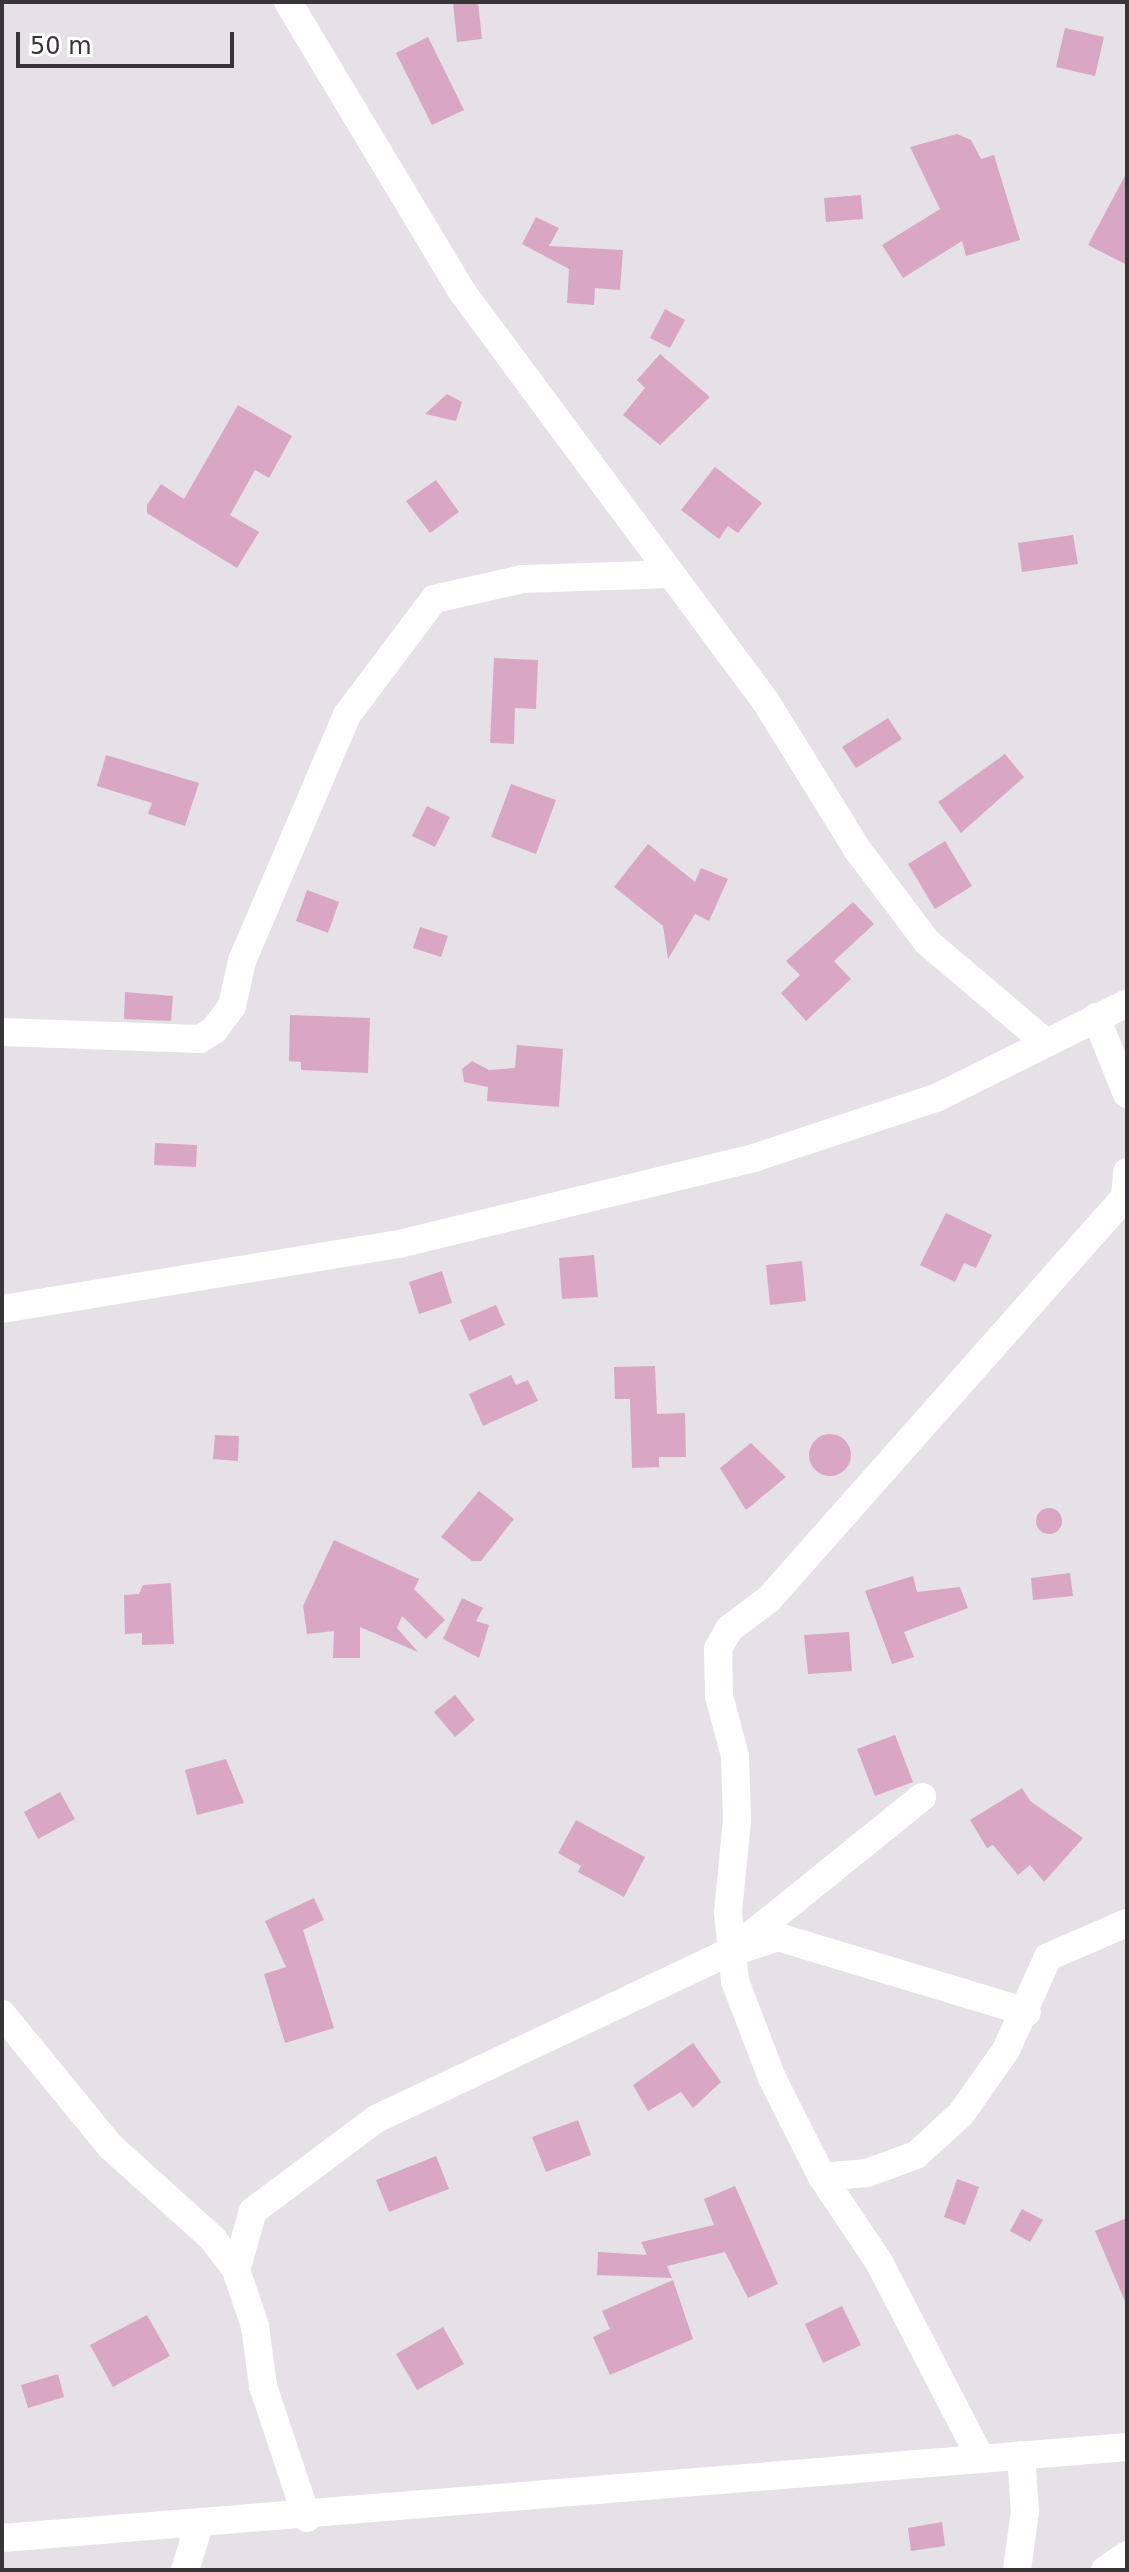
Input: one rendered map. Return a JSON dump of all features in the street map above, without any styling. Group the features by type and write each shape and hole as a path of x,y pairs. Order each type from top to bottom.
{"street":[{"path":"288,2 463,293 670,574 927,942 1046,1043"},
{"path":"2,1032 200,1039 214,1030 232,1006 242,961 347,715 434,599 523,579 670,574"},
{"path":"2,1309 399,1244 754,1158 938,1097 1127,1003"},
{"path":"1096,1017 1121,1066 1127,1094"},
{"path":"979,2455 879,2262 822,2177 772,2078 730,1952 737,1804 735,1756 719,1696 718,1649 729,1629 769,1599 1126,1188"},
{"path":"730,1952 922,1797"},
{"path":"822,2177 867,2173 916,2155 961,2114 1027,2012 1048,1957 1127,1923"},
{"path":"236,2270 253,2211 376,2119 730,1952 778,1937 1027,2012"},
{"path":"2,2014 111,2147 213,2239 236,2270 255,2326 263,2386 307,2518"},
{"path":"2,2538 307,2518 979,2455 1127,2447"},
{"path":"1017,2570 1025,2511 1021,2455"},
{"path":"185,2570 199,2525"},
{"path":"1105,2570 1127,2555"}],"building":[{"path":"453,2 478,2 482,39 457,42"},
{"path":"1065,28 1104,37 1095,76 1056,67"},
{"path":"428,37 464,110 432,125 396,53"},
{"path":"957,134 971,140 981,159 994,155 1020,240 966,256 962,241 903,278 882,245 940,209 910,147"},
{"path":"1127,172 1127,265 1088,245"},
{"path":"861,195 863,219 826,222 824,198"},
{"path":"536,217 559,228 549,246 623,250 620,290 595,288 594,305 567,303 569,269 522,244"},
{"path":"665,309 685,320 670,348 650,338"},
{"path":"660,354 710,397 660,445 623,415 645,388 637,380"},
{"path":"447,394 462,402 456,421 425,414"},
{"path":"238,405 292,436 269,478 255,470 230,515 259,532 237,568 147,513 147,505 161,484 184,499"},
{"path":"715,467 762,503 738,533 728,526 719,539 681,510"},
{"path":"436,480 459,512 430,533 406,501"},
{"path":"1073,535 1078,564 1022,572 1018,543"},
{"path":"494,658 538,660 536,709 515,708 514,744 490,743"},
{"path":"888,718 902,739 856,768 842,747"},
{"path":"1005,754 1024,777 961,833 938,802"},
{"path":"106,755 199,783 185,826 148,814 152,803 97,786"},
{"path":"511,784 556,800 536,854 491,837"},
{"path":"427,806 450,817 435,847 412,836"},
{"path":"945,841 972,886 935,909 908,864"},
{"path":"648,844 695,882 701,868 728,879 709,921 695,914 668,959 663,926 614,887"},
{"path":"307,890 339,902 328,933 296,921"},
{"path":"853,902 874,924 834,961 851,979 806,1021 781,993 800,975 786,961"},
{"path":"420,927 448,936 441,957 413,948"},
{"path":"125,992 173,996 171,1021 124,1019"},
{"path":"290,1015 370,1018 368,1073 301,1070 301,1062 289,1061"},
{"path":"517,1045 563,1049 559,1107 487,1101 488,1087 464,1082 462,1069 472,1061 489,1070 515,1068"},
{"path":"155,1143 197,1145 196,1167 154,1165"},
{"path":"946,1213 992,1235 976,1268 964,1263 955,1282 920,1265"},
{"path":"594,1255 598,1297 562,1299 559,1258"},
{"path":"802,1261 806,1301 770,1305 766,1265"},
{"path":"442,1271 452,1303 419,1314 409,1282"},
{"path":"496,1305 505,1325 469,1341 460,1320"},
{"path":"655,1366 657,1414 685,1413 686,1457 659,1457 659,1467 632,1468 630,1399 615,1399 614,1367"},
{"path":"511,1375 516,1385 528,1380 538,1401 483,1426 469,1394"},
{"path":"830,1434 845,1440 851,1455 845,1470 830,1476 815,1470 809,1455 815,1440"},
{"path":"215,1435 239,1436 238,1461 213,1459"},
{"path":"751,1443 786,1477 746,1510 720,1468"},
{"path":"479,1491 514,1519 481,1561 472,1561 441,1537"},
{"path":"1049,1508 1058,1512 1062,1521 1058,1530 1049,1534 1040,1530 1036,1521 1040,1512"},
{"path":"334,1540 419,1579 414,1589 445,1620 426,1639 402,1616 397,1628 418,1652 360,1627 360,1658 333,1658 334,1631 307,1634 303,1606"},
{"path":"1070,1573 1073,1596 1033,1600 1031,1578"},
{"path":"913,1576 917,1592 960,1587 968,1608 904,1632 914,1657 892,1664 865,1591"},
{"path":"171,1583 174,1644 142,1645 142,1633 125,1634 124,1595 139,1594 143,1585"},
{"path":"462,1598 483,1608 476,1621 489,1625 479,1658 443,1639"},
{"path":"849,1632 852,1671 808,1674 804,1635"},
{"path":"455,1695 475,1720 455,1737 434,1712"},
{"path":"895,1735 913,1782 875,1796 857,1749"},
{"path":"226,1759 244,1803 197,1815 185,1770"},
{"path":"1022,1788 1030,1801 1083,1838 1044,1882 1030,1865 1018,1875 993,1845 987,1848 970,1820"},
{"path":"60,1792 75,1819 38,1839 24,1812"},
{"path":"576,1820 645,1857 624,1897 578,1872 581,1866 558,1853"},
{"path":"314,1898 324,1920 303,1930 334,2028 285,2043 264,1974 286,1967 265,1921"},
{"path":"693,2043 721,2082 693,2108 681,2092 648,2111 633,2085"},
{"path":"578,2120 591,2155 546,2172 532,2137"},
{"path":"436,2156 449,2189 389,2212 376,2180"},
{"path":"957,2179 979,2187 965,2225 944,2217"},
{"path":"735,2186 778,2284 748,2298 725,2252 667,2266 672,2278 597,2275 598,2252 647,2255 641,2242 714,2225 704,2199"},
{"path":"1022,2209 1043,2220 1030,2242 1010,2231"},
{"path":"1127,2218 1127,2306 1095,2231"},
{"path":"673,2280 693,2339 610,2375 593,2337 610,2329 602,2311"},
{"path":"842,2306 861,2345 823,2363 805,2324"},
{"path":"147,2315 170,2356 113,2387 90,2345"},
{"path":"443,2327 464,2364 417,2390 396,2354"},
{"path":"58,2374 64,2397 28,2408 21,2385"},
{"path":"942,2522 945,2546 911,2551 908,2528"}]}
